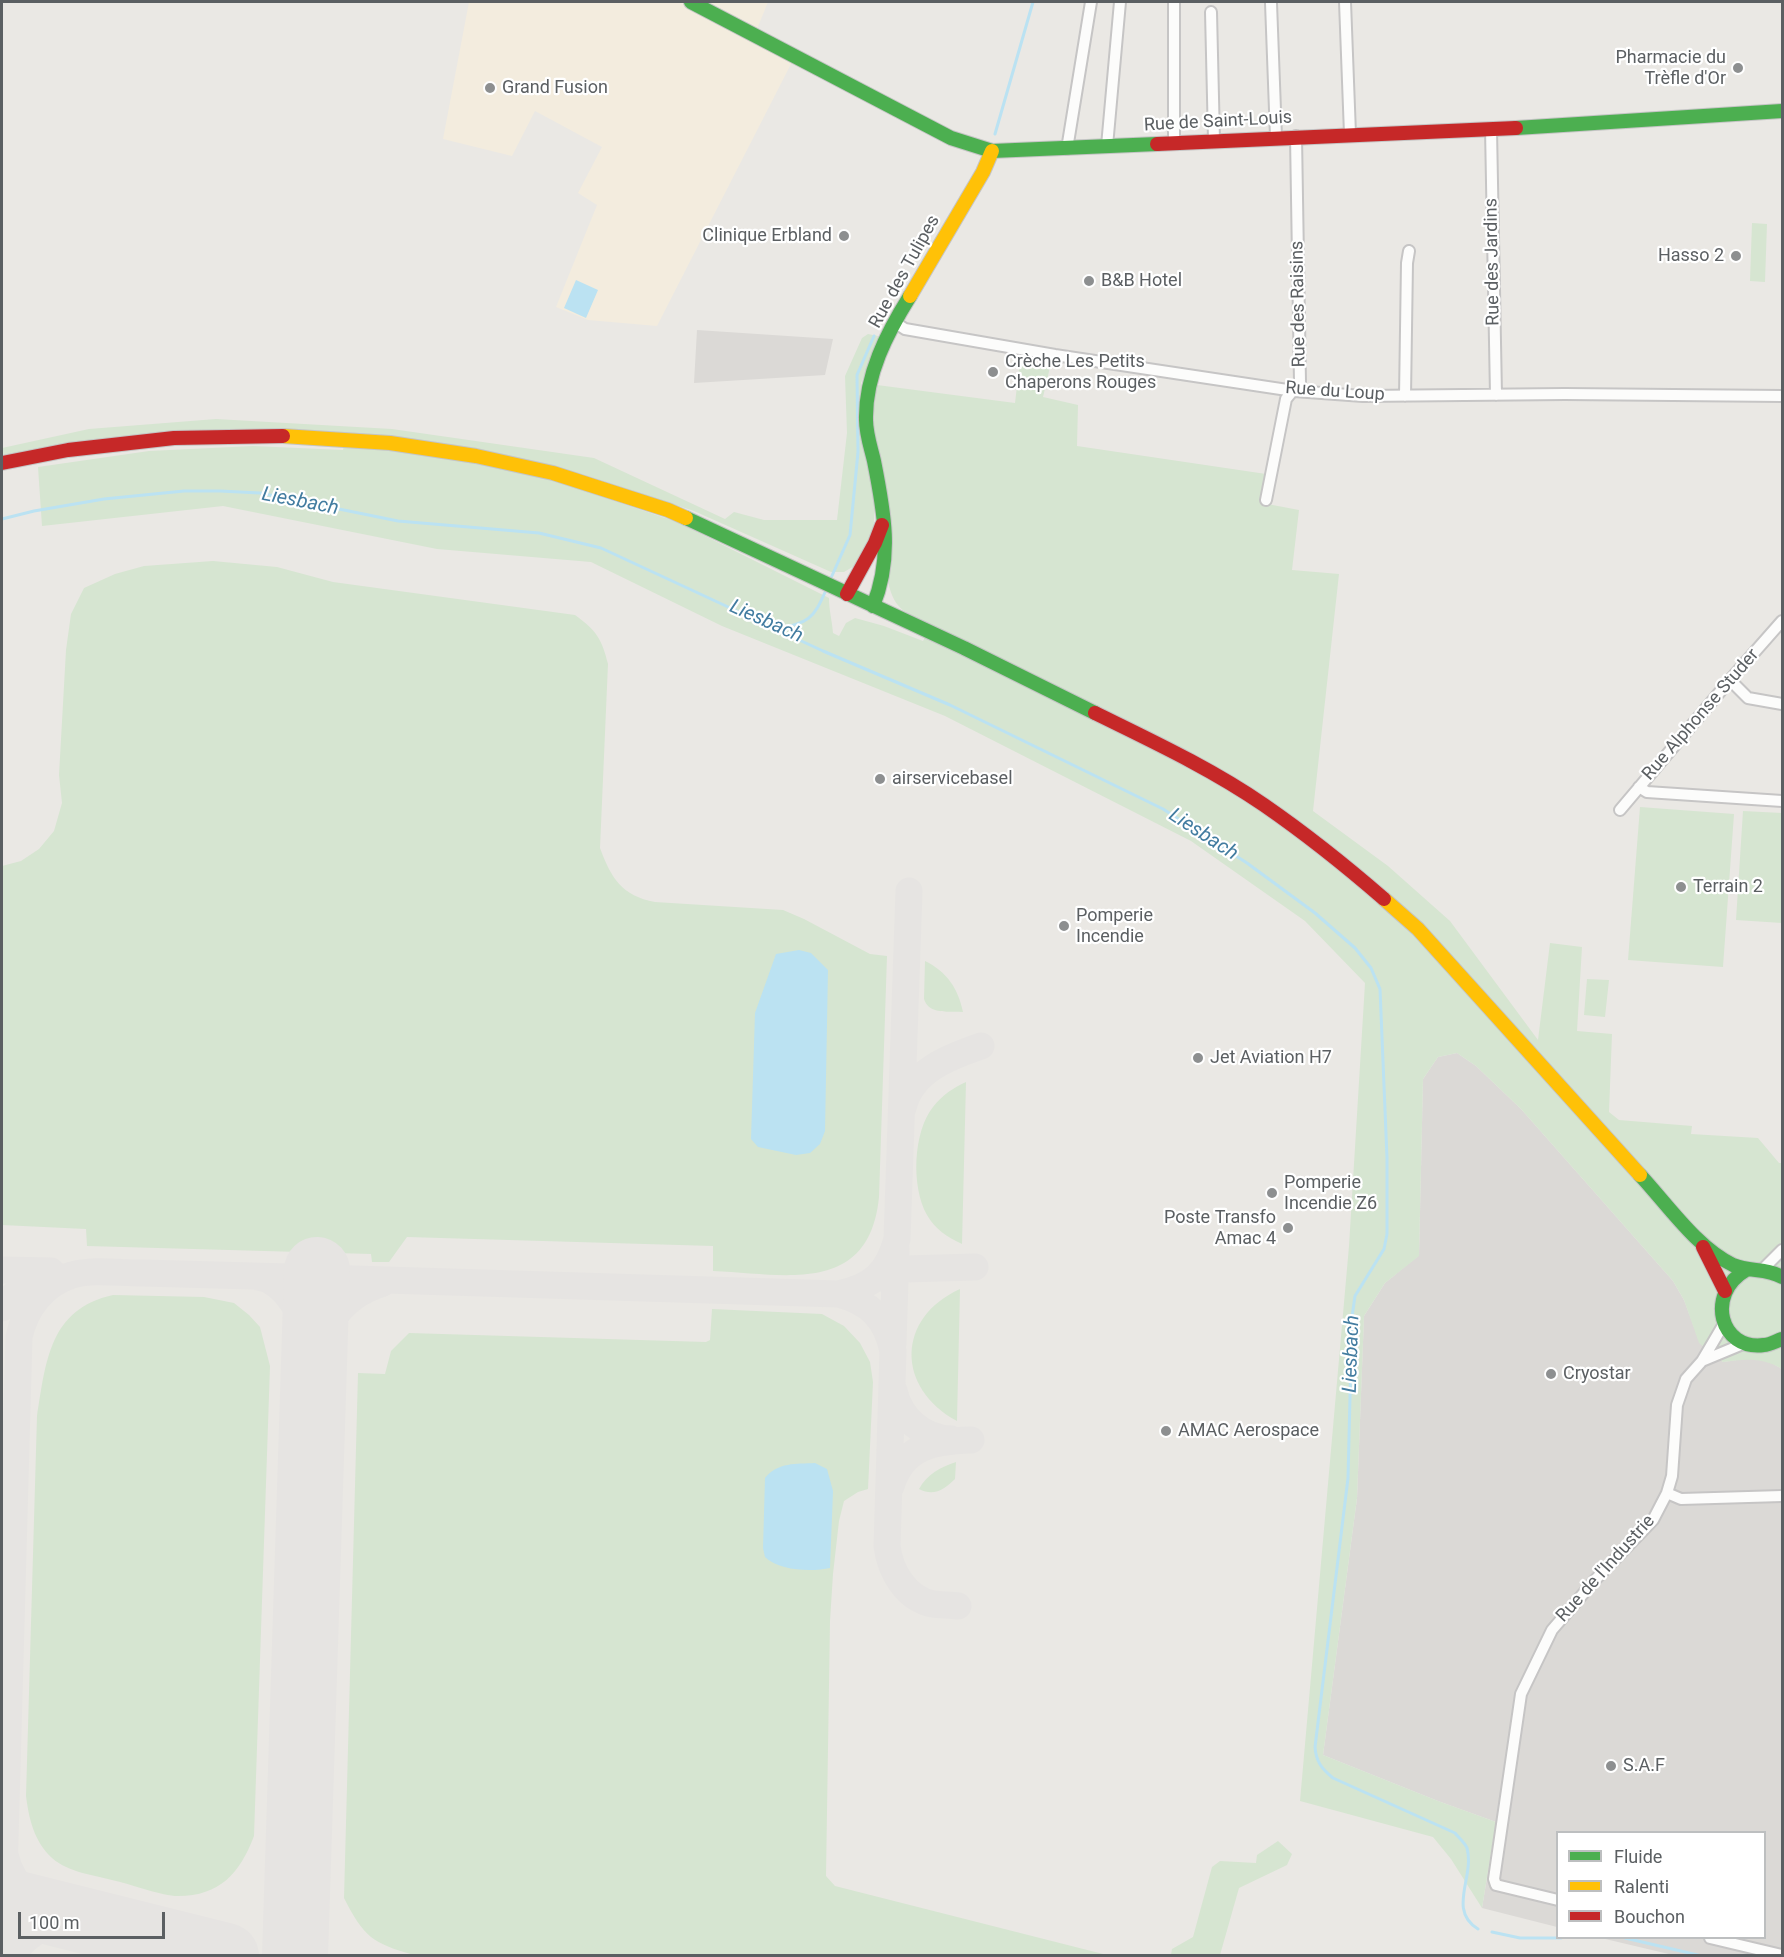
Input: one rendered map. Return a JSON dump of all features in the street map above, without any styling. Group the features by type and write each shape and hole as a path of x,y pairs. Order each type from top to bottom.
{"main road":[{"name":"Rue de Saint-Louis","path":"691,2 951,138 970,146 992,151 1491,129 1782,111"},
{"name":"Rue des Tulipes","path":"873,606 885,570 886,547 884,511 866,423 867,396 874,370 894,322 983,172 992,151"},
{"path":"2,463 68,450 174,438 298,436 423,447 476,456 553,473 668,510 1016,674 1203,768 1264,805 1354,873 1418,929 1699,1240 1721,1258 1746,1270 1771,1271 1782,1277"},
{"name":"Rue des Tulipes","path":"842,592 875,543 883,524"},
{"path":"1699,1240 1725,1291"},
{"path":"1746,1270 1731,1281 1725,1291 1722,1311 1729,1331 1743,1344 1757,1347 1782,1340"}],"street":[{"path":"1066,148 1091,2"},
{"path":"1107,146 1120,2"},
{"path":"1174,2 1174,142"},
{"path":"1345,2 1350,134"},
{"path":"1271,3 1276,137"},
{"path":"1211,12 1214,140"},
{"name":"Rue des Jardins","path":"1491,129 1496,395"},
{"name":"Rue des Raisins","path":"1266,500 1286,399 1300,382 1296,136"},
{"path":"1405,396 1409,251"},
{"name":"Rue du Loup","path":"894,322 901,328 927,333 1067,357 1294,391 1363,396 1601,394 1782,396"},
{"name":"Rue Alphonse Studer","path":"1620,810 1782,621"},
{"path":"1730,680 1748,698 1782,704"},
{"path":"1639,787 1647,792 1782,801"},
{"path":"1762,1270 1782,1250"},
{"name":"Rue de l'Industrie","path":"1556,1900 1496,1885 1494,1879 1521,1694 1552,1630 1595,1580 1653,1520 1667,1493 1672,1476 1677,1405 1686,1379 1702,1361 1725,1322"},
{"path":"1702,1361 1743,1344"},
{"path":"1667,1493 1681,1499 1782,1496"},
{"path":"1714,1939 1782,1955"}],"shaded area":[{"path":"469,2 768,2 755,34 792,62 657,326 588,320 556,307 597,205 578,193 602,147 535,111 512,156 443,139"},
{"path":"697,330 833,339 825,375 694,383"},
{"path":"1457,1053 1476,1066 1521,1109 1673,1281 1684,1300 1700,1343 1723,1362 1750,1358 1770,1362 1782,1369 1782,1955 1673,1955 1605,1939 1766,1939 1766,1831 1556,1831 1556,1927 1482,1908 1496,1822 1323,1755 1357,1498 1364,1316 1385,1283 1419,1255 1423,1079 1438,1057"}],"green space":[{"path":"1752,223 1767,224 1765,282 1750,281"},
{"path":"868,334 878,336 880,339 861,383 861,423 875,504 873,536 856,565 844,572 831,572 694,511 582,474 297,430 2,457 2,448 89,429 216,419 392,429 594,458 725,519 734,512 764,520 837,520 847,433 845,376 862,338"},
{"path":"1020,361 1050,367 1043,397 1078,405 1077,446 1266,474 1262,503 1299,510 1292,570 1339,574 1313,811 1388,866 1450,921 1538,1040 1550,943 1582,947 1577,1031 1612,1034 1609,1112 1619,1120 1692,1126 1691,1134 1758,1138 1779,1163 1782,1163 1782,1369 1767,1362 1753,1360 1723,1362 1699,1343 1684,1300 1673,1281 1521,1109 1476,1066 1457,1053 1438,1057 1423,1079 1419,1256 1385,1283 1364,1316 1357,1498 1323,1755 1496,1822 1482,1908 1451,1859 1433,1837 1300,1801 1349,1246 1365,983 1305,921 1191,841 945,716 722,626 591,562 437,549 223,506 42,526 38,467 149,451 253,446 343,450 344,445 431,454 552,480 677,522 829,598 833,633 839,636 846,623 855,618 923,641 931,625 908,614 898,605 888,582 872,424 877,385 1015,403"},
{"path":"213,561 277,567 333,582 575,615 588,625 600,641 608,664 600,848 619,884 634,895 655,902 783,910 870,954 887,956 879,1197 872,1229 859,1251 841,1265 819,1272 768,1275 713,1271 713,1246 407,1237 389,1262 372,1262 371,1254 87,1246 86,1229 2,1225 2,866 21,861 39,849 54,831 62,803 59,775 66,650 71,614 84,588 115,574 144,566"},
{"name":"Terrain 2","path":"1640,807 1734,814 1723,967 1628,960"},
{"path":"1743,811 1782,813 1782,923 1736,920"},
{"path":"925,961 940,970 955,988 963,1012 935,1010 927,1004 924,999"},
{"path":"1587,979 1609,980 1605,1017 1584,1015"},
{"path":"966,1082 962,1244 942,1232 927,1215 918,1190 916,1160 921,1130 933,1107 948,1092"},
{"path":"960,1289 957,1421 937,1407 923,1391 914,1372 912,1354 915,1335 924,1317 939,1302"},
{"path":"113,1295 204,1297 234,1303 260,1327 270,1366 254,1836 242,1861 227,1880 206,1892 193,1895 171,1896 82,1873 59,1863 46,1851 37,1837 26,1796 37,1416 40,1396 48,1358 54,1340 63,1325 75,1312 92,1302"},
{"path":"712,1309 822,1314 844,1326 860,1343 870,1362 873,1382 868,1489 844,1501 839,1521 833,1574 830,1621 826,1876 835,1886 1107,1955 414,1955 379,1942 357,1922 344,1898 358,1373 385,1374 391,1351 409,1333 706,1342 710,1340"},
{"path":"956,1462 955,1479 947,1486 934,1492 919,1489 935,1472"},
{"path":"1278,1841 1292,1854 1287,1865 1239,1888 1220,1955 1171,1955 1172,1949 1193,1937 1212,1867 1220,1861 1256,1863 1257,1855"}],"water":[{"path":"576,280 598,290 586,318 564,308"},
{"path":"799,950 811,953 828,970 825,1131 820,1144 810,1153 796,1155 758,1147 751,1139 755,1013 776,954"},
{"path":"815,1463 827,1469 833,1491 830,1568 805,1570 787,1568 765,1557 763,1548 765,1478 782,1466"}],"waterway":[{"path":"995,134 1033,2"},
{"path":"831,578 850,535 858,452 857,375 874,336"},
{"name":"Liesbach","path":"2,519 104,499 184,491 220,491 260,493 398,521 539,533 601,548 823,651 950,705 1163,809 1247,863 1315,913 1355,948 1371,968 1380,989 1387,1158 1387,1234 1384,1249 1355,1296 1352,1317 1348,1478 1315,1747 1320,1765 1333,1778 1455,1833 1467,1848 1468,1870 1464,1892 1464,1912 1469,1921 1478,1929"},
{"path":"777,629 809,618 826,590"},
{"name":"Liesbach","path":"1492,1932 1520,1938 1556,1938"},
{"name":"Liesbach","path":"1629,1939 1702,1956"}],"taxiway":[{"path":"838,1294 860,1287 877,1277 889,1261 897,1239 909,891"},
{"path":"903,1108 914,1084 933,1067 981,1046"},
{"path":"893,1343 896,1249"},
{"path":"879,1278 905,1269 975,1267"},
{"path":"2,1270 51,1271"},
{"path":"2,1947 19,1337 26,1317 37,1299 52,1285 72,1275 106,1272 289,1277 838,1294 849,1297 868,1307 881,1321 893,1351 887,1546 892,1565 907,1590 923,1601 958,1606"},
{"path":"2,1308 25,1286 54,1274"},
{"path":"258,1277 269,1280 281,1289 296,1308 307,1331 314,1366"},
{"path":"314,1380 321,1347 333,1320 353,1298 383,1283"},
{"path":"894,1391 902,1410 914,1425 931,1435 951,1439"},
{"path":"891,1486 903,1462 922,1448 945,1442 971,1440"},
{"path":"5,1855 9,1868 21,1888 39,1902 73,1918"},
{"path":"12,1956 30,1936 52,1925 76,1922 103,1925"}],"runway":[{"path":"295,1956 317,1270"},
{"path":"2,1900 226,1956"}],"traffic: fast":[{"path":"691,2 951,138 992,151 1157,144"},
{"path":"1516,128 1782,111"},
{"path":"873,606 883,570 885,534 881,498 867,430 867,403 869,387 879,355 910,296"},
{"path":"686,518 964,648 1095,713"},
{"path":"1640,1175 1707,1248 1733,1265 1770,1272 1782,1277"},
{"path":"1746,1270 1733,1280 1725,1293 1722,1306 1723,1319 1728,1330 1737,1339 1749,1344 1766,1345 1782,1339"}],"traffic: slow":[{"path":"910,296 983,172 992,151"},
{"path":"283,436 390,443 476,456 553,473 668,510 686,518"},
{"path":"1384,899 1418,929 1640,1175"}],"traffic: jam":[{"path":"1157,144 1516,128"},
{"path":"2,463 68,450 174,438 283,436"},
{"path":"847,594 875,543 882,525"},
{"path":"1095,713 1224,779 1280,816 1384,899"},
{"path":"1703,1247 1725,1291"}],"place":[{"name":"Pharmacie du Trèfle d'Or","path":"1738,68"},
{"name":"Grand Fusion","path":"490,88"},
{"name":"Clinique Erbland","path":"844,236"},
{"name":"Hasso 2","path":"1736,256"},
{"name":"B&B Hotel","path":"1089,281"},
{"name":"Crèche Les Petits Chaperons Rouges","path":"993,372"},
{"name":"airservicebasel","path":"880,779"},
{"name":"Terrain 2","path":"1681,887"},
{"name":"Pomperie Incendie","path":"1064,926"},
{"name":"Jet Aviation H7","path":"1198,1058"},
{"name":"Pomperie Incendie Z6","path":"1272,1193"},
{"name":"Poste Transfo Amac 4","path":"1288,1228"},
{"name":"Cryostar","path":"1551,1374"},
{"name":"AMAC Aerospace","path":"1166,1431"},
{"name":"S.A.F","path":"1611,1766"}]}
